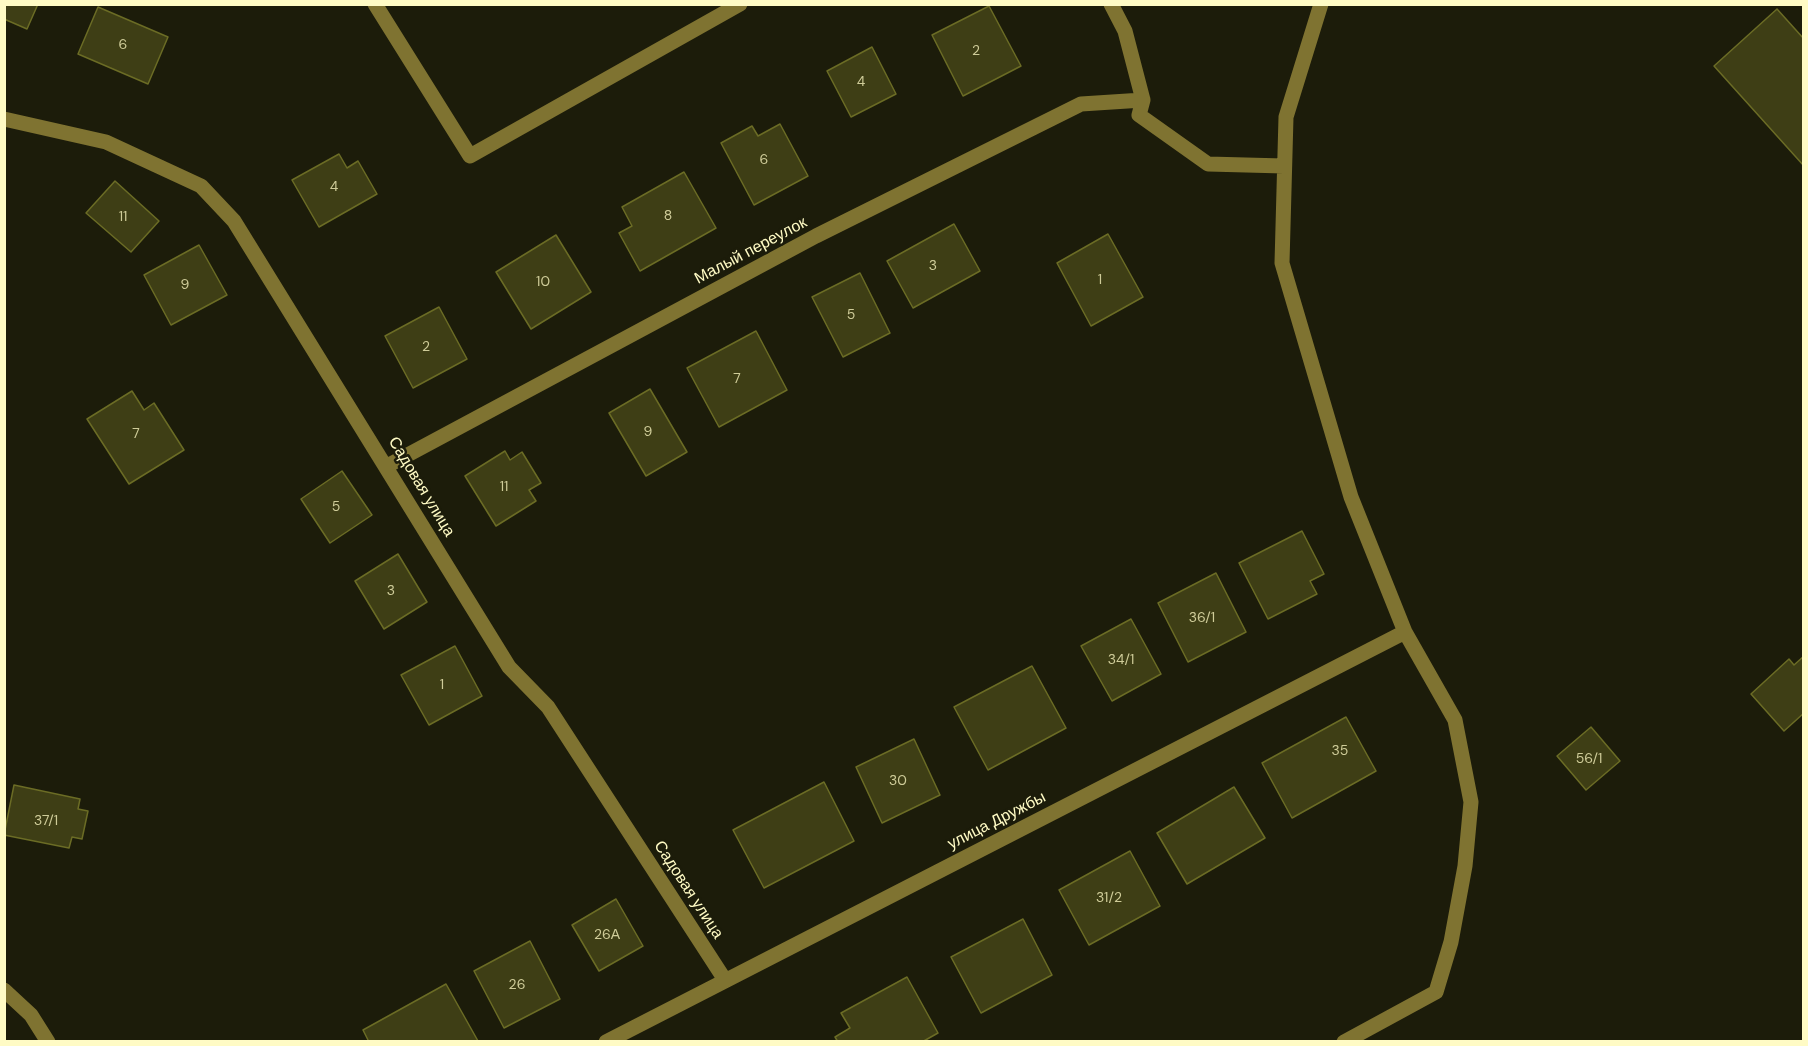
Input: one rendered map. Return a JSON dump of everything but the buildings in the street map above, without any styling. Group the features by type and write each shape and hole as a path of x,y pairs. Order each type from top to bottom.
{"street":[{"path":"375,4 470,156 740,4"},
{"path":"1111,4 1125,31 1143,100 1139,115 1208,164 1284,166"},
{"path":"1321,4 1286,117 1282,263 1351,497 1405,632 1455,720 1471,802 1466,866 1451,942 1436,992 1344,1041"},
{"name":"Малый переулок","path":"387,466 816,236 1081,104 1143,100"},
{"name":"Садовая улица","path":"4,120 106,142 201,186 234,221 509,667 548,707 725,980"},
{"name":"улица Дружбы","path":"606,1041 1405,632"},
{"path":"4,990 31,1015 48,1041"}]}
